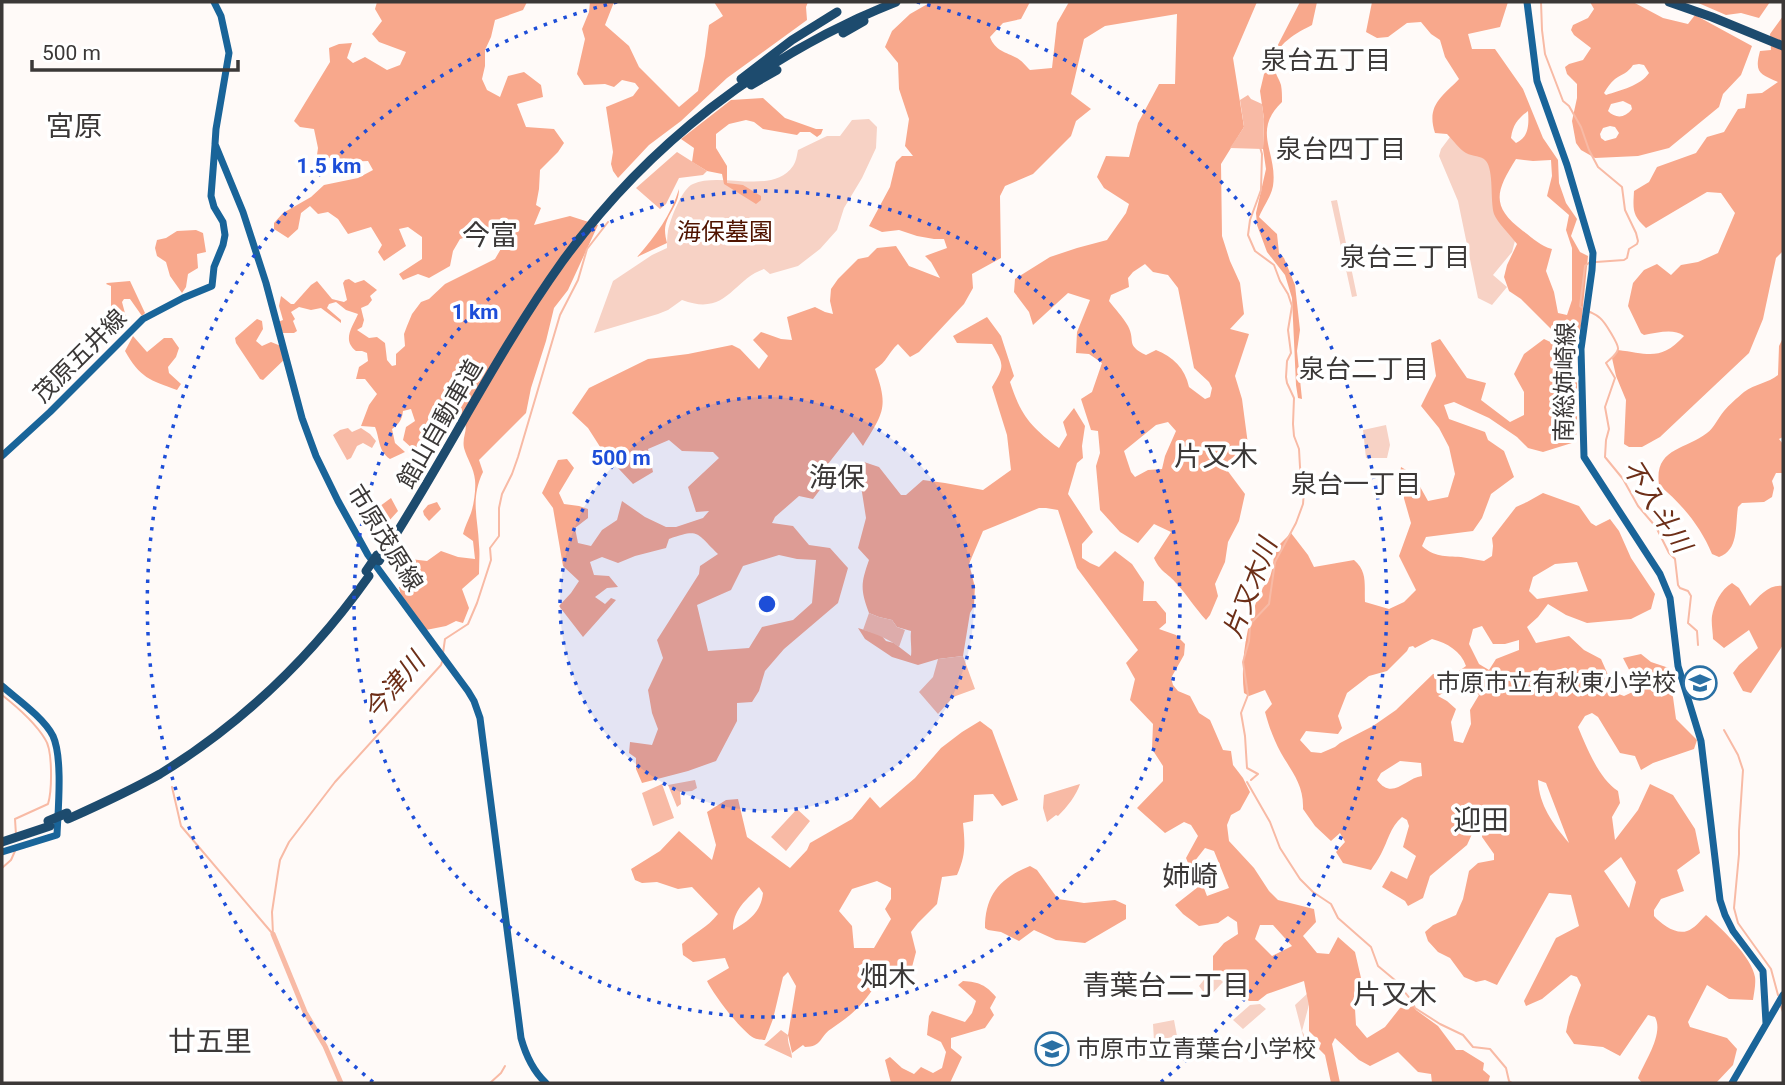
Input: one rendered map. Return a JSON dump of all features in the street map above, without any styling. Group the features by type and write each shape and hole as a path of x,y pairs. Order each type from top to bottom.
{"highway":[{"name":"館山自動車道","path":"378,558 517,319 541,282 602,202 644,157 709,101 811,36 883,2"},
{"name":"館山自動車道","path":"6,841 116,797 158,772 185,755 237,713 285,669 368,573 421,495 517,330 563,260 599,214 666,145 711,107 813,40 896,2"},
{"path":"843,33 904,2"},
{"path":"1669,2 1783,44"},
{"path":"1685,2 1783,44"},
{"path":"741,79 792,40 838,12"},
{"path":"711,107 777,70"}],"main road":[{"name":"市原茂原線","path":"214,2 229,53 215,144 243,212 267,283 302,418 316,456 368,555 472,696 481,723 521,1038 529,1061 546,1083"},
{"name":"南総姉崎線","path":"1527,2 1537,81 1567,165 1593,253 1581,349 1584,457 1667,587 1678,666 1700,741 1721,902 1733,931 1763,971 1766,1023"},
{"name":"茂原五井線","path":"2,456 143,319 212,286 214,267 225,235 223,222 214,207 211,195 215,144"},
{"path":"2,686 43,723 52,735 59,755 57,835 23,846 6,841 2,852"},
{"path":"1732,1083 1783,995"}],"green space":[{"name":"海保墓園","path":"869,119 877,127 876,148 844,208 837,230 820,249 798,266 770,274 764,269 753,274 719,301 697,304 682,300 658,314 594,333 613,281 667,248 671,220 689,187 704,181 772,180 784,175 793,166 798,150 827,136 840,136 852,120"},
{"path":"1450,137 1489,151 1495,197 1516,237 1512,252 1493,275 1507,287 1492,305 1478,298 1458,201 1439,156"},
{"path":"1337,200 1357,296 1352,297 1331,201"},
{"path":"1386,425 1390,445 1387,458 1366,458 1363,430"},
{"path":"1211,971 1223,982 1208,998 1199,986"},
{"path":"1309,992 1310,1001 1302,1031 1319,1049 1308,1052 1307,1051 1295,1005"},
{"path":"1260,1004 1266,1009 1243,1029 1233,1020 1250,1005"},
{"path":"1174,1020 1177,1036 1154,1041 1153,1024"}],"shaded area":[{"path":"377,2 527,2 523,10 495,20 485,50 482,79 487,90 500,97 508,76 524,72 541,85 543,97 517,104 526,127 554,129 564,143 540,170 536,205 541,208 534,225 570,216 598,225 568,290 554,308 526,413 479,460 483,472 476,500 479,574 462,589 469,608 463,623 456,621 426,630 403,605 399,587 412,585 410,559 427,561 441,551 475,559 473,541 463,534 472,509 475,488 473,471 464,448 466,426 456,413 431,439 413,449 403,440 406,427 415,421 411,409 403,411 400,422 392,429 395,443 405,452 390,459 381,449 375,427 361,426 369,405 377,394 365,379 356,379 359,367 368,361 367,353 356,351 350,343 350,334 358,314 346,310 336,302 329,304 327,308 341,323 321,308 311,310 299,307 291,312 297,331 283,333 278,322 283,320 279,306 281,296 294,304 317,281 332,299 344,302 347,300 343,283 345,280 349,279 355,283 364,280 377,290 370,296 372,300 368,305 361,308 364,320 362,327 357,330 369,338 377,337 385,343 387,360 392,366 396,365 396,354 405,346 404,334 407,326 421,302 429,299 445,284 495,259 509,235 482,232 460,239 453,251 450,266 429,278 418,274 403,280 399,274 422,259 422,237 408,227 399,229 406,246 384,261 378,252 382,245 371,227 348,234 338,219 328,212 318,214 310,206 301,213 298,229 288,238 274,229 274,223 283,213 311,197 324,185 358,178 373,170 368,161 346,162 317,155 314,129 300,127 294,121 330,62 329,48 352,43 347,58 353,63 365,57 387,70 400,65 406,52 379,42 372,34 382,21 375,9"},
{"path":"590,2 614,2 605,25 629,46 639,67 679,107 698,91 709,25 723,16 714,2 808,2 807,20 727,78 681,121 649,145 618,178 611,164 613,152 606,107 633,96 639,88 635,83 622,80 614,87 605,84 584,85 577,74 585,39 582,29"},
{"path":"931,2 1030,2 1021,19 1003,23 990,37 998,48 1019,59 1030,70 1052,68 1057,23 1069,2 1257,2 1233,58 1244,127 1221,164 1222,236 1240,283 1244,314 1230,329 1249,334 1235,376 1242,399 1249,452 1241,459 1220,464 1245,494 1239,521 1228,542 1225,562 1215,584 1218,596 1206,620 1154,558 1171,532 1154,524 1138,543 1120,532 1100,510 1096,466 1100,453 1098,431 1091,430 1081,399 1092,392 1102,363 1089,354 1076,353 1077,332 1090,300 1068,293 1033,325 1029,312 1014,292 1015,279 1050,257 1107,240 1126,213 1129,204 1104,188 1097,177 1106,156 1129,157 1138,123 1159,84 1175,84 1177,14 1105,26 1084,39 1071,94 1091,109 1076,121 1071,136 1033,174 1005,186 1000,196 1001,258 972,274 973,288 964,304 919,352 910,357 898,344 875,369 882,393 882,410 863,446 853,432 817,478 822,487 813,499 799,496 775,517 772,523 793,526 809,545 830,548 848,568 838,603 784,649 765,671 759,691 752,702 737,703 737,721 716,761 642,783 636,769 636,758 629,753 630,742 652,745 658,729 648,690 663,658 657,640 699,574 700,566 718,554 701,537 692,533 669,539 666,548 618,563 602,557 590,562 594,575 609,576 618,587 607,588 595,597 605,604 611,598 616,600 583,637 559,606 579,581 563,566 553,508 542,493 558,460 567,459 574,468 559,493 564,504 588,509 588,518 575,528 578,543 591,546 602,530 617,520 622,501 666,527 676,527 703,518 709,511 696,512 688,487 719,458 713,452 682,451 669,440 648,449 653,472 633,484 604,453 588,428 572,413 589,388 648,359 732,345 740,349 759,369 768,356 753,340 761,332 792,340 787,317 815,307 833,314 831,289 858,259 868,257 877,248 896,246 909,266 940,278 925,256 947,248 944,239 917,236 899,230 882,232 869,226 890,187 896,162 902,156 913,156 905,146 909,119 899,89 898,63 885,47 892,31 910,14","holes":["1145,264 1153,272 1168,275 1178,288 1194,368 1209,382 1212,388 1210,397 1205,399 1189,387 1181,369 1168,356 1156,350 1146,355 1135,348 1128,326 1109,301 1111,295 1129,287 1128,278","1168,422 1176,431 1162,469 1148,470 1135,477 1124,451 1156,425","779,555 816,560 812,603 793,620 762,627 749,648 708,651 697,605 731,590 743,566"]},
{"path":"1300,2 1317,2 1312,25 1282,45 1275,56 1274,66 1281,85 1282,102 1268,123 1273,186 1259,217 1277,234 1279,253 1284,258 1295,285 1300,330 1297,351 1302,399 1298,398 1296,385 1292,298 1285,275 1267,252 1257,225 1256,213 1266,169 1260,91 1265,70"},
{"path":"1372,2 1508,2 1500,27 1468,34 1472,49 1495,49 1523,89 1543,138 1558,160 1559,183 1566,203 1577,219 1571,236 1580,252 1588,256 1581,326 1574,336 1562,340 1521,299 1509,291 1504,277 1517,244 1494,214 1491,178 1486,161 1463,151 1447,134 1435,133 1434,108 1459,79 1445,57 1440,40 1421,22 1407,23 1388,37 1377,38 1366,32","holes":["1528,111 1526,134 1516,143 1511,138 1513,129","1516,159 1551,160 1552,176 1547,196 1569,215 1566,230 1572,248 1572,300 1567,315 1558,313 1546,271 1552,249 1537,242 1512,222 1501,206 1501,189"]},
{"path":"1590,2 1633,2 1663,18 1688,24 1695,15 1752,46 1741,75 1723,94 1719,107 1669,148 1638,156 1595,158 1581,150 1576,143 1572,121 1577,84 1567,74 1565,67 1583,60 1591,48 1571,30 1573,25 1588,18 1594,9","holes":["1633,65 1644,65 1649,73 1645,77 1624,89 1606,95 1604,93 1615,79","1623,101 1631,105 1632,109 1617,116 1608,111 1611,104","1615,127 1619,133 1616,138 1605,141 1600,134 1603,128"]},
{"path":"1696,2 1770,2 1759,18 1741,13 1726,15"},
{"path":"1783,16 1783,251 1776,258 1763,319 1749,353 1660,437 1642,447 1629,447 1624,444 1626,400 1612,358 1618,350 1646,354 1661,352 1684,336 1670,332 1644,335 1641,333 1628,306 1633,283 1644,270 1657,264 1671,275 1681,265 1698,262 1718,253 1735,213 1721,193 1707,192 1646,228 1634,212 1634,191 1649,182 1657,167 1696,153 1707,137 1724,132 1738,109 1745,108 1747,94 1762,93 1778,82 1760,72 1758,64 1760,51 1771,50 1770,34"},
{"path":"1248,95 1262,104 1263,149 1230,148 1244,127 1240,100"},
{"path":"763,98 785,118 823,129 817,137 810,132 800,132 797,135 763,129 746,120 729,124 716,134 716,148 727,166 727,183 743,185 761,196 761,200 756,204 724,184 722,174 707,171 692,162 694,148 681,139 731,100"},
{"path":"677,152 707,171 703,175 679,178 666,204 660,209 636,188"},
{"path":"338,164 363,165 363,170 352,176 339,175"},
{"path":"679,189 666,224 667,243 637,257 662,225"},
{"path":"196,230 203,233 206,252 197,254 198,268 188,274 182,293 170,276 166,262 157,256 155,248 157,240 177,231"},
{"path":"130,281 145,313 142,316 130,299 124,299 122,302 126,317 119,323 111,308 111,286 106,284"},
{"path":"987,317 1001,336 1014,376 1010,382 1014,394 1034,427 1059,448 1067,435 1063,422 1074,408 1085,426 1083,458 1077,463 1068,494 1093,532 1082,544 1082,558 1099,567 1115,551 1132,564 1144,582 1143,601 1156,601 1166,613 1166,623 1159,629 1176,635 1185,644 1184,655 1171,678 1173,685 1178,691 1190,696 1199,713 1210,720 1223,750 1231,751 1233,765 1250,792 1240,810 1231,815 1227,825 1229,841 1278,900 1314,909 1316,922 1303,936 1317,953 1329,954 1338,937 1355,952 1361,978 1354,993 1356,1025 1367,1038 1385,1027 1410,1000 1416,1010 1438,1026 1456,1050 1463,1050 1484,1063 1483,1070 1490,1076 1488,1083 1432,1083 1431,1074 1418,1072 1398,1052 1370,1066 1359,1060 1335,1038 1332,1044 1340,1083 1331,1083 1325,1055 1319,1049 1321,1043 1309,1031 1309,1006 1304,981 1267,994 1258,1001 1249,1001 1230,985 1232,981 1223,974 1219,977 1213,971 1213,956 1224,943 1238,934 1237,922 1228,916 1218,923 1199,926 1175,905 1198,887 1186,858 1198,836 1191,825 1184,822 1165,833 1137,808 1163,781 1163,766 1152,749 1153,724 1130,700 1135,679 1126,663 1138,650 1077,568 1058,510 1039,508 983,531 969,564 975,587 974,606 970,613 963,656 918,665 892,657 865,639 858,628 881,635 911,656 911,631 897,627 892,620 869,613 864,598 863,581 869,560 858,548 866,518 861,486 864,462 879,467 901,495 906,495 923,480 983,490 1011,470 1007,435 992,387 1001,370 999,357 992,344 957,343 953,336","holes":["1205,848 1214,851 1229,888 1207,896 1194,862","1260,925 1273,925 1292,946 1272,956 1255,939"]},
{"path":"257,319 262,321 263,329 256,341 262,346 271,342 281,346 288,356 263,380 235,338"},
{"path":"133,336 147,352 164,338 172,338 179,348 168,367 169,373 181,384 177,390 153,380 136,367 125,351"},
{"path":"1783,338 1783,437 1779,439 1783,444 1783,473 1776,473 1772,481 1772,497 1764,502 1742,503 1738,507 1733,543 1725,554 1719,557 1712,554 1702,534 1683,508 1659,485 1661,464 1673,452 1709,431 1744,392 1778,375 1779,346"},
{"path":"1440,339 1467,378 1486,383 1481,400 1510,422 1524,415 1524,392 1514,374 1524,354 1544,339 1561,347 1577,383 1575,442 1543,452 1528,448 1489,418 1454,402 1444,405 1449,419 1485,432 1488,440 1504,451 1514,477 1491,494 1482,518 1473,531 1426,537 1422,546 1440,555 1484,561 1492,556 1492,538 1516,507 1543,493 1579,506 1596,526 1610,519 1655,594 1651,609 1631,619 1587,623 1548,604 1527,627 1536,643 1569,636 1584,650 1601,659 1616,693 1624,696 1639,689 1623,658 1641,654 1651,662 1669,668 1676,719 1697,740 1694,749 1641,770 1635,756 1620,753 1598,717 1592,713 1585,716 1578,727 1599,771 1618,791 1620,803 1612,817 1615,840 1638,810 1650,784 1673,795 1695,829 1700,853 1677,870 1684,891 1661,899 1654,910 1654,916 1669,928 1683,932 1692,928 1706,915 1735,943 1753,969 1753,1000 1729,999 1707,985 1688,1022 1690,1027 1727,1038 1737,1049 1733,1065 1716,1083 1642,1083 1638,1078 1657,1031 1655,1017 1648,1015 1620,1056 1603,1047 1574,1044 1566,1032 1581,985 1577,977 1571,975 1542,999 1526,1006 1524,1001 1556,938 1579,926 1571,895 1549,893 1497,985 1464,977 1450,958 1438,952 1428,941 1425,932 1433,925 1456,915 1463,899 1469,871 1478,863 1494,860 1494,854 1482,837 1489,806 1477,815 1467,845 1430,876 1423,898 1408,906 1405,901 1382,887 1391,871 1407,879 1416,856 1403,847 1409,826 1407,820 1402,817 1395,825 1371,870 1343,863 1336,852 1345,842 1340,833 1331,841 1315,826 1303,809 1299,786 1268,723 1265,712 1272,704 1265,690 1249,696 1244,693 1244,654 1248,628 1256,602 1270,577 1274,550 1291,533 1314,567 1354,560 1363,574 1365,602 1389,609 1404,602 1416,590 1399,556 1411,523 1399,481 1401,467 1413,474 1428,501 1448,497 1455,474 1449,447 1439,428 1421,406 1436,376 1431,343","holes":["1577,562 1588,591 1537,599 1529,591 1533,577 1555,564","1482,626 1493,644 1519,640 1519,650 1496,659 1489,670 1479,664 1469,644 1473,629","1432,639 1438,641 1457,652 1466,666 1459,671 1433,674 1396,710 1373,726 1321,753 1311,752 1300,740 1306,731 1338,734 1342,728 1338,716 1347,693 1369,676 1387,671 1413,646 1415,648","1451,688 1470,690 1479,695 1470,710 1471,724 1463,743 1454,741 1451,722 1456,709 1438,696","1400,761 1421,763 1422,776 1399,787 1388,789 1377,780 1381,773","1538,780 1546,783 1569,843 1544,806","1621,857 1636,882 1629,908 1604,871"]},
{"path":"348,428 352,432 361,428 376,441 372,448 363,443 357,446 347,460 333,435"},
{"path":"391,498 398,511 388,522 376,509"},
{"path":"437,502 441,509 429,521 423,511 428,505"},
{"path":"1732,583 1739,588 1750,606 1769,589 1783,586 1783,645 1751,693 1743,691 1733,673 1758,648 1749,630 1724,648 1713,639 1714,607 1721,593"},
{"path":"869,613 892,620 897,627 905,630 899,647 863,630"},
{"path":"963,656 975,689 953,697 938,714 919,692 933,677 938,659"},
{"path":"980,721 992,730 1018,800 1002,806 993,794 974,795 973,821 963,823 964,849 957,875 942,877 937,904 911,932 916,952 912,967 889,972 869,960 858,966 873,989 868,996 818,1043 811,1047 803,1045 792,1053 788,1035 796,986 788,972 783,977 765,1040 754,1038 728,1012 707,981 729,968 725,958 693,962 683,955 682,944 718,914 692,887 678,889 657,882 642,883 635,880 631,869 660,851 679,831 712,860 716,845 707,812 726,800 738,799 747,837 790,868 810,843 852,819 870,797 880,808 915,778 941,748","holes":["877,881 891,888 891,899 885,909 891,919 874,948 854,948 852,926 839,911 852,889","759,887 763,893 757,911 733,930 738,911"]},
{"path":"695,780 697,788 680,792 681,804 677,807 668,785"},
{"path":"662,784 674,818 653,826 642,793"},
{"path":"1080,784 1065,809 1047,822 1043,808 1044,795"},
{"path":"797,809 810,821 786,851 771,837"},
{"path":"1030,866 1037,870 1058,899 1084,903 1115,900 1126,905 1126,919 1085,943 1056,940 1034,930 1019,941 985,928 988,906 996,889 1010,876"},
{"path":"963,981 982,985 996,997 990,1008 994,1015 985,1028 951,1038 951,1048 962,1057 950,1083 891,1083 885,1060 890,1057 914,1074 921,1067 933,1073 942,1068 946,1052 941,1042 927,1035 929,1016 932,1011 965,1022 976,1001 958,985"},
{"path":"781,1030 788,1035 792,1058 764,1045"}],"waterway":[{"name":"不入斗川","path":"1541,2 1545,54 1563,101 1581,127 1598,167 1622,187 1625,210 1638,241 1629,249 1624,260 1596,262"},
{"name":"片又木川","path":"1251,780 1258,774 1247,768 1241,713 1248,695 1243,662 1250,627 1269,604 1275,562 1296,523 1303,504 1304,491 1299,449 1294,436 1294,398 1286,377 1287,361 1291,353 1288,330 1292,306 1274,265 1255,251 1248,235 1250,220 1261,190 1260,147"},
{"name":"今津川","path":"443,653 445,639 468,624 477,603 491,560 490,548 499,536 502,494 518,457 560,315 578,280 587,249 608,222"},
{"name":"不入斗川","path":"1585,310 1580,306 1585,266 1590,262"},
{"name":"不入斗川","path":"1590,312 1605,324 1618,347 1615,355 1606,363 1615,378 1605,407 1609,429 1605,457 1623,479 1638,506 1656,527 1675,559 1678,585 1691,596 1688,623 1697,631 1698,645"},
{"name":"今津川","path":"273,934 272,912 280,860 289,842 335,782 442,662"},
{"path":"2,695 41,733 48,744 51,761 48,804 15,819 16,835"},
{"name":"不入斗川","path":"1724,730 1743,770 1734,908 1738,923 1771,969 1778,995"},
{"name":"片又木川","path":"1247,782 1270,822 1280,848 1300,879 1331,904 1338,918 1371,947 1378,966 1396,981 1415,1008 1463,1035 1473,1047 1490,1049 1506,1068 1512,1083"},
{"path":"172,787 181,826 272,933"},
{"path":"2,868 11,860 15,851"},
{"name":"今津川","path":"273,934 305,1012 325,1046 341,1083"},
{"name":"不入斗川","path":"1780,1004 1783,1012"},
{"path":"490,1083 505,1066"}],"place":[{"name":"市原市立有秋東小学校","path":"1700,683"},
{"name":"市原市立青葉台小学校","path":"1052,1049"}],"district":[{"name":"泉台五丁目","path":"1326,60"},
{"name":"宮原","path":"74,126"},
{"name":"泉台四丁目","path":"1341,149"},
{"name":"今富","path":"490,235"},
{"name":"泉台三丁目","path":"1405,257"},
{"name":"泉台二丁目","path":"1364,369"},
{"name":"片又木","path":"1216,456"},
{"name":"海保","path":"837,477"},
{"name":"泉台一丁目","path":"1356,484"},
{"name":"迎田","path":"1481,820"},
{"name":"姉崎","path":"1190,876"},
{"name":"畑木","path":"888,976"},
{"name":"青葉台二丁目","path":"1166,985"},
{"name":"片又木","path":"1395,994"},
{"name":"廿五里","path":"210,1041"}]}
